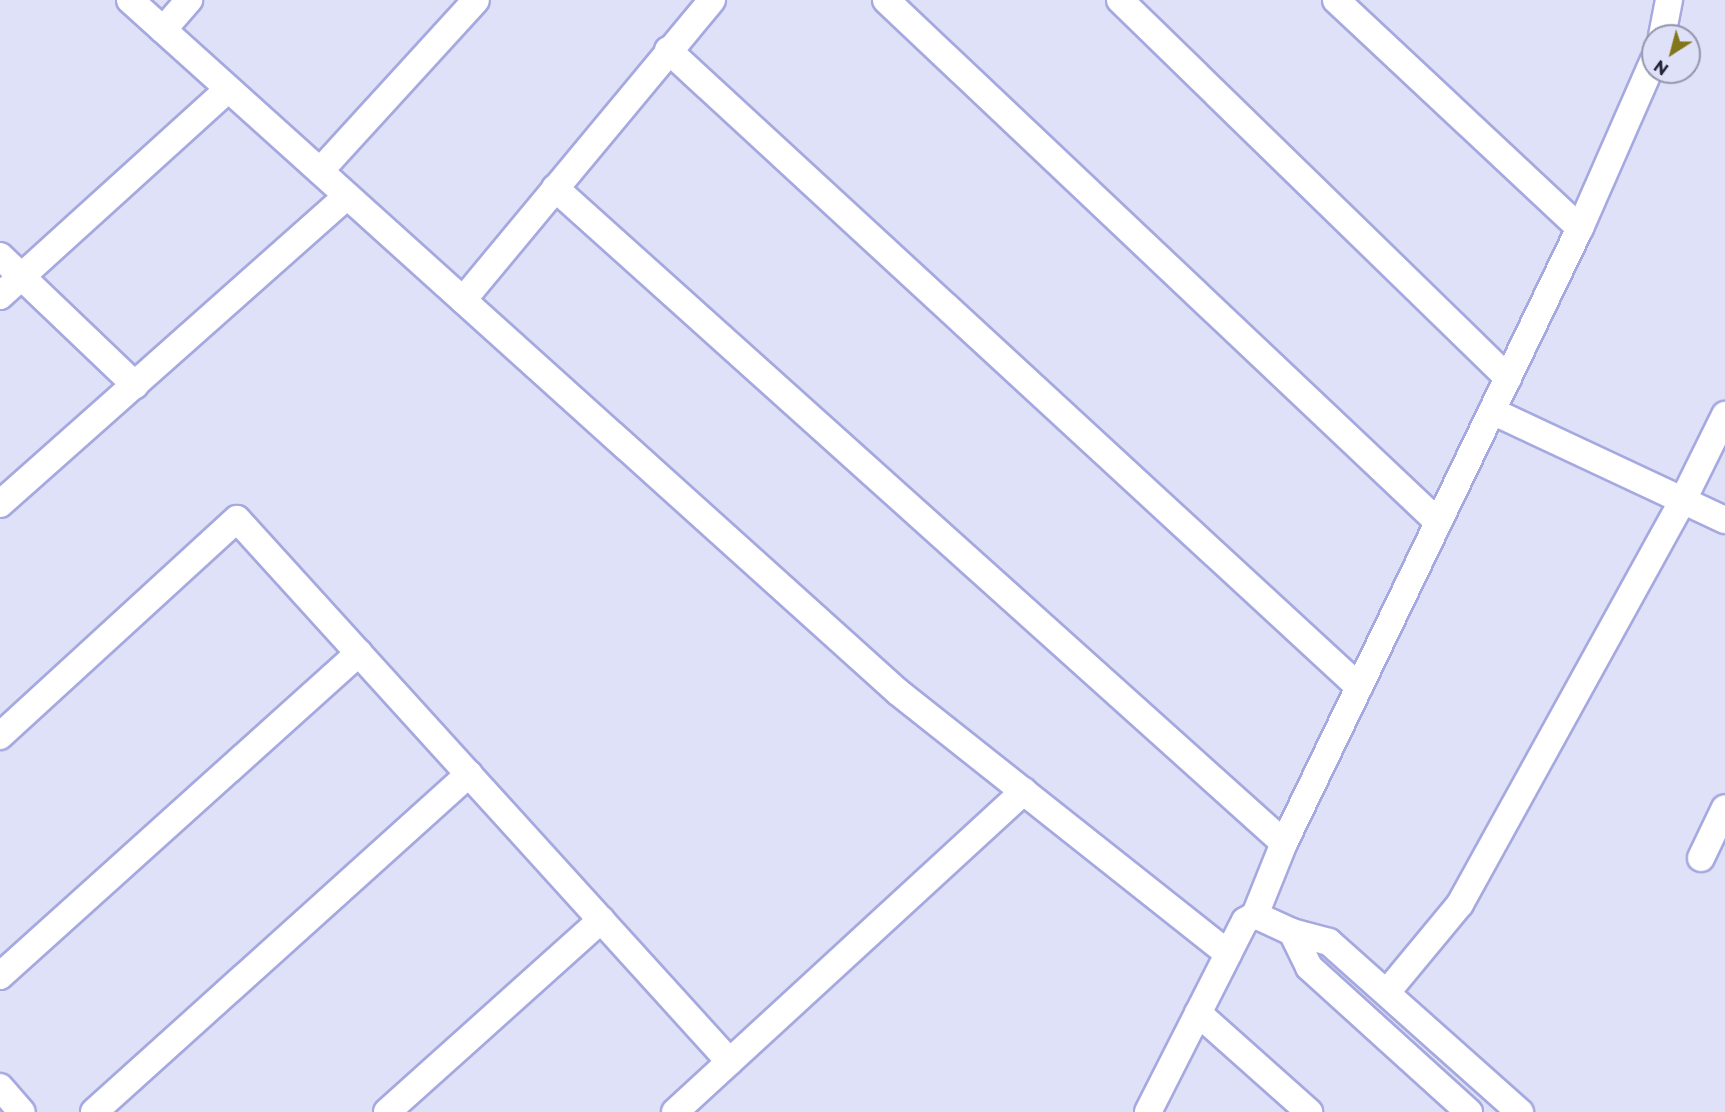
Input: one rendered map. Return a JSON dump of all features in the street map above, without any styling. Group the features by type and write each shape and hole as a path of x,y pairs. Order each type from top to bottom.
{"street":[{"path":"130,0 898,692 1228,954"},
{"path":"163,30 189,0"},
{"path":"320,171 476,0"},
{"path":"463,300 668,50 712,0"},
{"path":"886,0 1438,522"},
{"path":"1120,0 1508,378"},
{"path":"1336,0 1580,228"},
{"path":"1664,24 1669,0"},
{"path":"668,50 1359,687"},
{"path":"1148,1112 1245,921 1255,915 1284,843 1580,228 1643,84"},
{"path":"0,296 228,88"},
{"path":"555,188 1284,843"},
{"path":"0,504 347,195"},
{"path":"0,256 135,385"},
{"path":"1492,411 1725,520"},
{"path":"1388,991 1460,904 1683,500 1725,415"},
{"path":"0,736 237,519 730,1062"},
{"path":"0,976 359,653"},
{"path":"94,1112 469,774"},
{"path":"690,1107 730,1062 1024,791"},
{"path":"1701,858 1725,808"},
{"path":"1255,915 1292,933 1329,942 1388,991 1520,1112"},
{"path":"387,1112 601,920"},
{"path":"1292,933 1309,967 1469,1112"},
{"path":"1198,1013 1309,1112"},
{"path":"0,1087 22,1112"}]}
